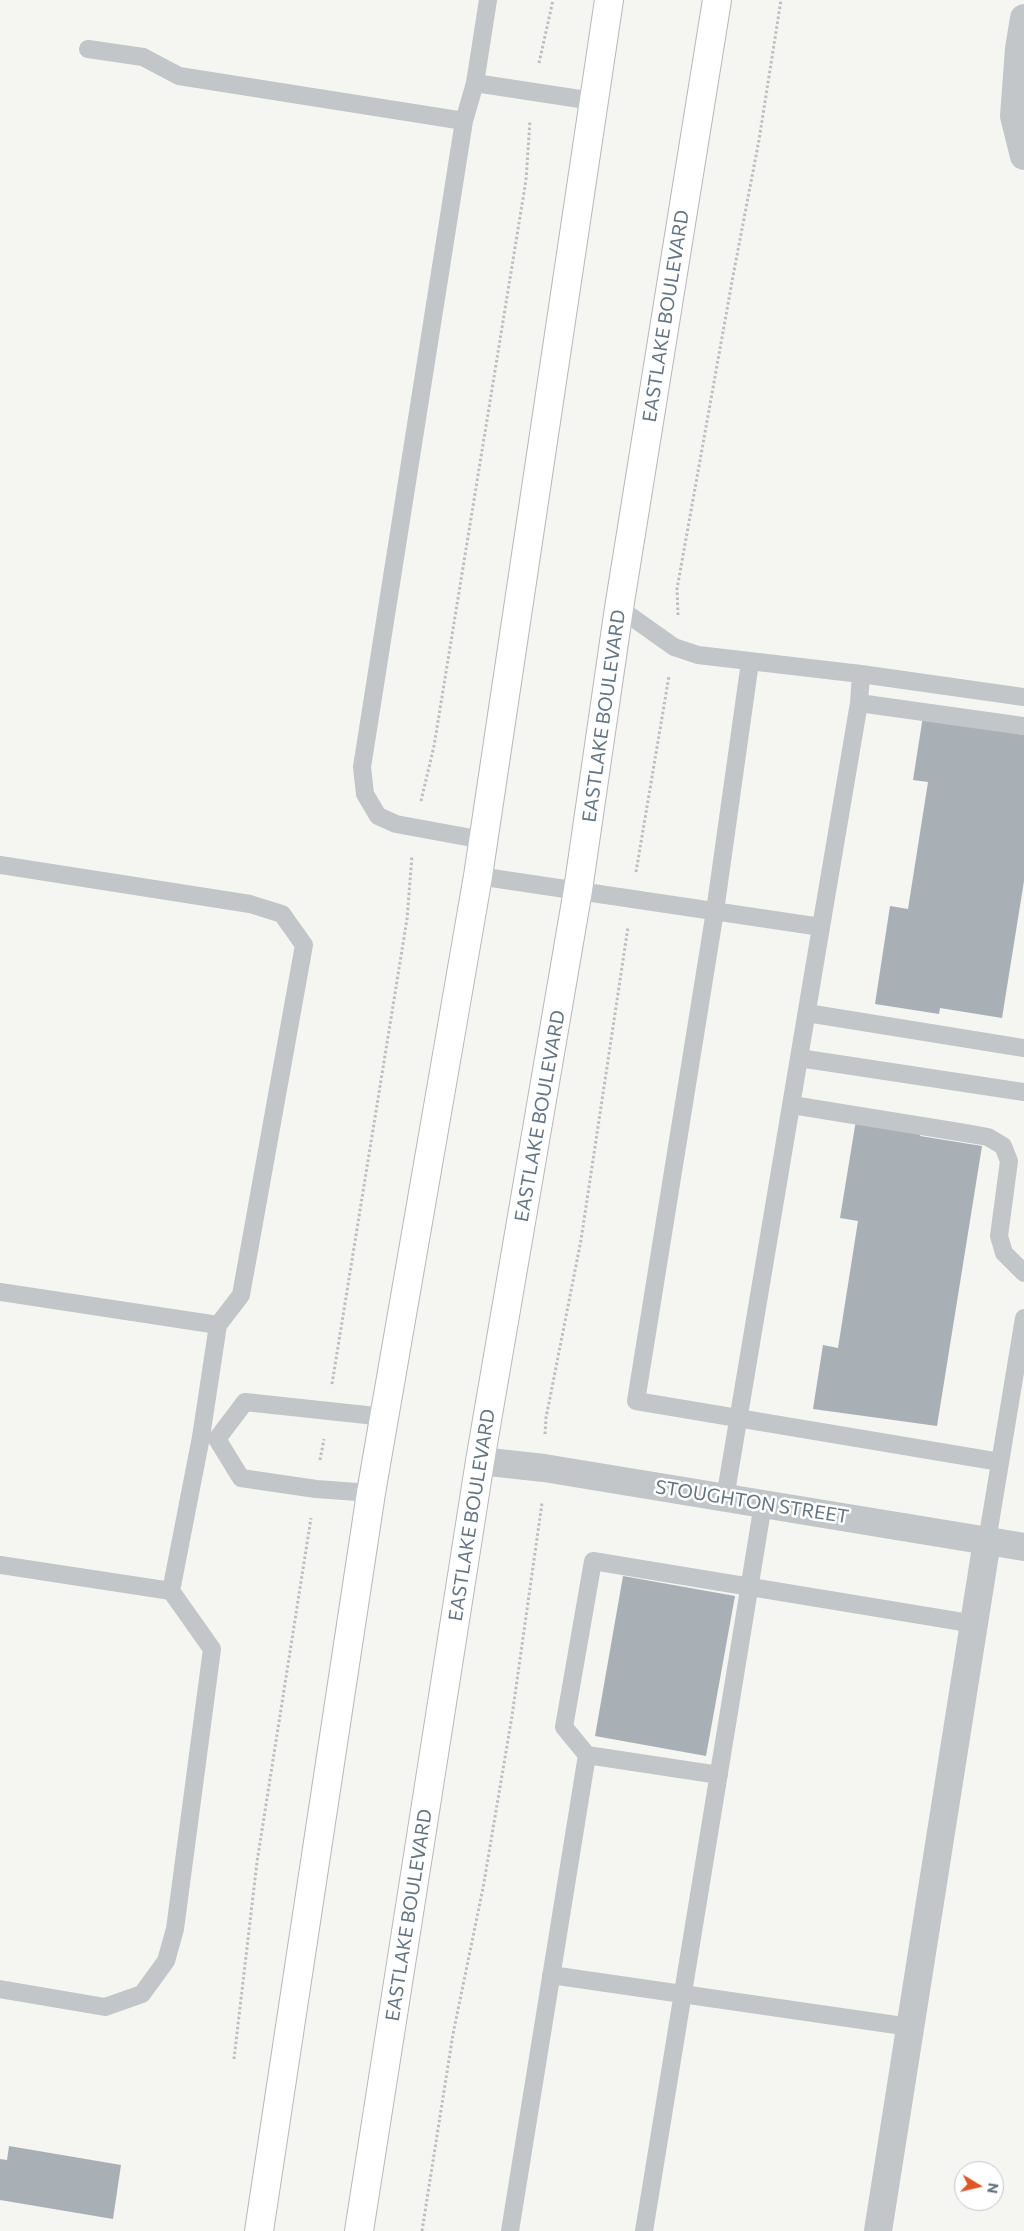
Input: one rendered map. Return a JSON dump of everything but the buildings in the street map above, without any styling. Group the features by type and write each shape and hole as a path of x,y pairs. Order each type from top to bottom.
{"main road":[{"path":"259,2231 371,1493 478,876 609,0"},
{"name":"EASTLAKE BOULEVARD","path":"359,2231 480,1461 578,890 619,608 717,0"}],"street":[{"path":"1024,18 1019,49 1014,116 1024,156"},
{"name":"STOUGHTON STREET","path":"480,1461 544,1468 1024,1547"},
{"path":"878,2231 987,1541"}],"lane":[{"path":"483,840 396,824 378,816 365,794 362,767 464,121 475,83 488,0"},
{"path":"88,50 143,56 180,76 464,121"},
{"path":"475,83 593,102"},
{"path":"619,608 674,647 698,655 861,674 1024,697"},
{"path":"750,662 715,911 636,1401 1000,1462"},
{"path":"725,1498 859,703 861,674"},
{"path":"859,703 1024,726"},
{"path":"0,865 250,904 282,914 304,945 241,1295 218,1325 209,1438 171,1591"},
{"path":"478,876 821,927"},
{"path":"807,1013 1024,1048"},
{"path":"799,1058 1024,1092"},
{"path":"792,1105 964,1132 988,1137 1003,1146 1009,1162 999,1236 1004,1253 1024,1273"},
{"path":"0,1292 218,1325"},
{"path":"987,1541 1024,1318"},
{"path":"209,1438 245,1402 384,1417"},
{"path":"209,1438 241,1478 316,1489 371,1493"},
{"path":"644,2231 763,1504"},
{"path":"718,1775 587,1755 564,1727 593,1561 974,1624"},
{"path":"0,1565 171,1591 212,1650 175,1929 166,1961 142,1994 105,2007 0,1989"},
{"path":"510,2231 587,1755"},
{"path":"551,1975 910,2027"}],"path":[{"path":"540,57 553,0"},
{"path":"638,864 679,618 677,589 759,140 781,0"},
{"path":"422,798 434,746 526,180 530,121"},
{"path":"234,2059 257,1862 407,919 411,860"},
{"path":"546,1418 581,1240 626,941"},
{"path":"422,2231 453,2034 483,1888 542,1520"}]}
